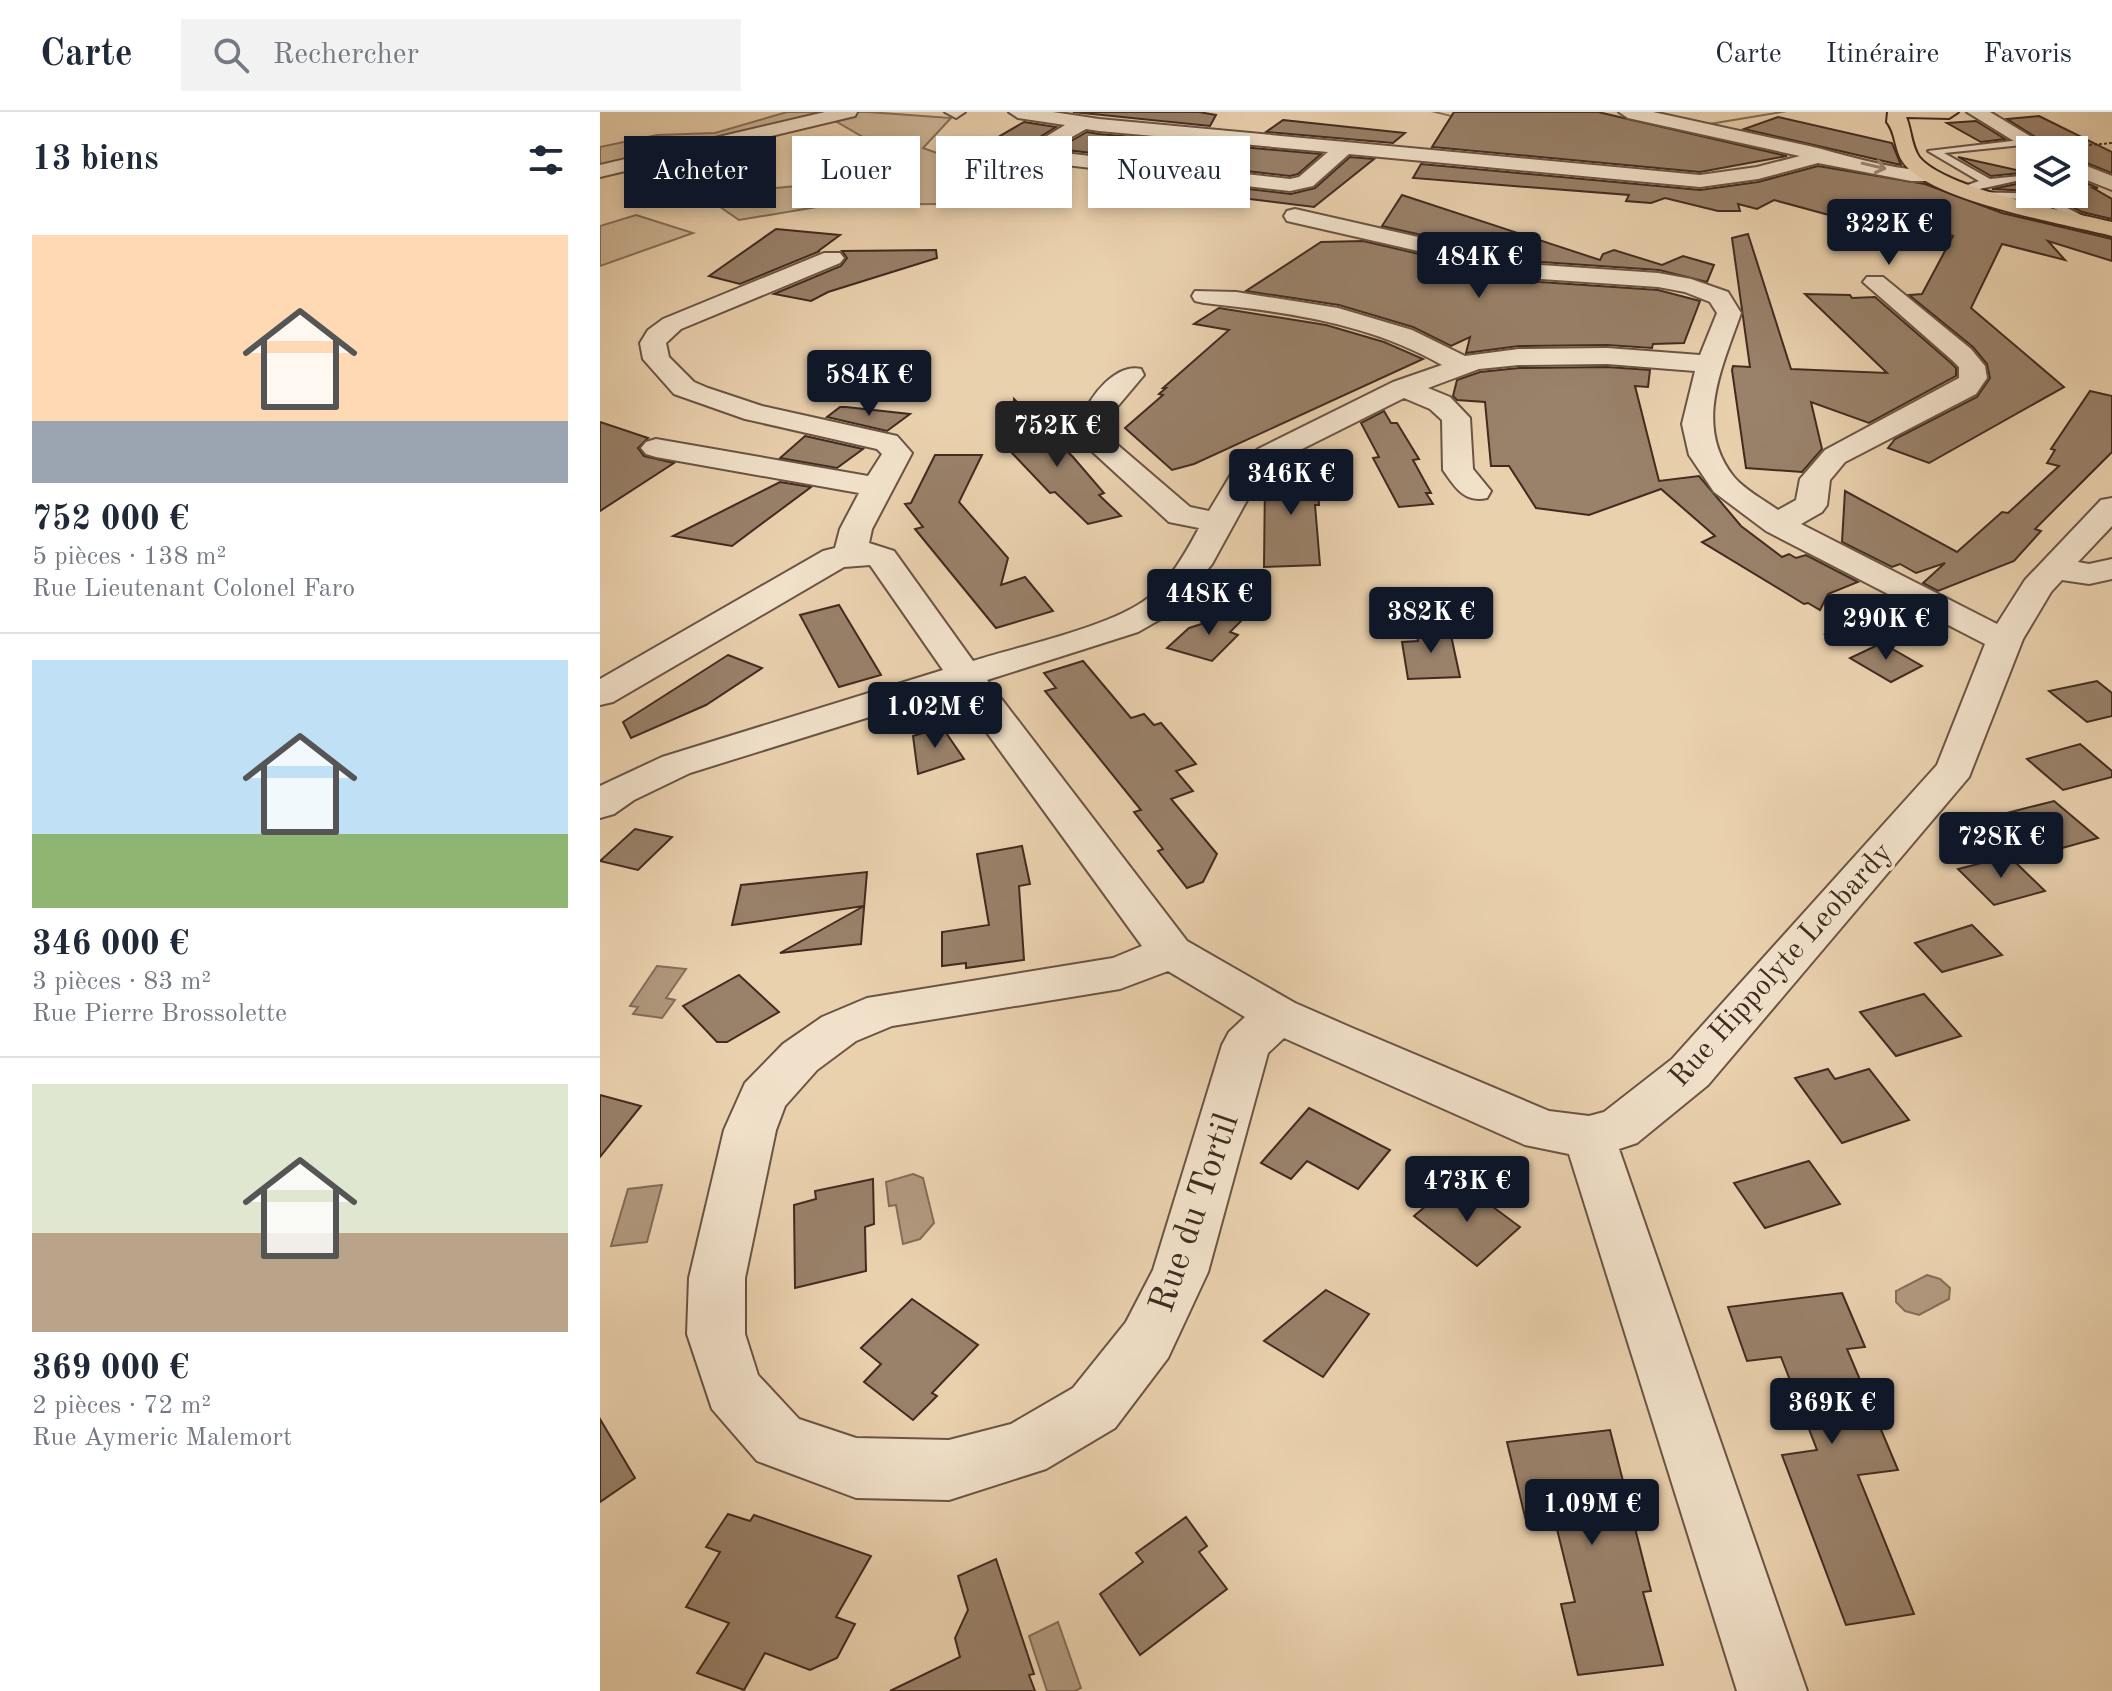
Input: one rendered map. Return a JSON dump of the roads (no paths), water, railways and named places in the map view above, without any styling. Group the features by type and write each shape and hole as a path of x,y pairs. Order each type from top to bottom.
{"main road":[{"path":"1940,113 1902,116 1907,152 1917,167 1929,175 2112,227"},
{"path":"1978,188 2112,227"}],"street":[{"path":"600,171 848,112"},
{"path":"1018,112 1082,123 1700,181 1758,173 1818,157"},
{"path":"1628,112 1809,152 1818,157 1911,175 1929,175"},
{"path":"1976,112 2019,136"},
{"path":"1940,113 1965,115 1998,124"},
{"path":"1082,123 1031,152 1047,158 1290,185 1306,182 1343,149"},
{"path":"2088,173 2112,184"},
{"path":"1295,216 1541,272 1658,280 1691,286 1719,297 1729,313 1710,364 1696,424 1704,455 1725,486 1777,524 1983,631 2005,639"},
{"path":"600,694 835,558 850,554 856,529 897,453 887,442 755,413 698,394 684,388 656,359 653,343 657,335 672,324 832,258"},
{"path":"1777,524 1811,505 1815,479 1835,456 1966,388 1973,378 1972,366 1962,355 1875,282"},
{"path":"1204,296 1333,316 1443,353 1463,366"},
{"path":"600,805 620,791 676,765 1126,625 1161,605 1195,564 1244,477 1268,455 1403,388 1463,366 1519,357 1562,355 1710,364"},
{"path":"1131,375 1097,409 1093,428 1099,444 1180,515 1217,522"},
{"path":"1403,388 1440,403 1456,418 1458,470 1476,491"},
{"path":"656,448 877,487"},
{"name":"Rue Hippolyte Leobardy","path":"850,554 869,553 882,558 965,676 1171,952 1278,1015 1543,1131 1589,1136 1619,1129 1690,1072 1955,769 2005,639 2037,587 2112,507"},
{"path":"2054,569 2089,574 2112,569"},
{"name":"Rue du Tortil","path":"1171,952 1120,973 884,1010 839,1029 800,1057 763,1097 750,1130 717,1278 716,1334 733,1390 779,1441 856,1468 949,1470 1024,1449 1094,1408 1147,1340 1180,1272 1246,1045 1278,1015"},
{"path":"1589,1136 1772,1691"}],"lane":[{"path":"2016,147 1933,151 1961,170 1978,188 2016,180"}],"waterway":[{"path":"1433,112 1464,119"},
{"path":"1675,136 1709,124 1785,112"}]}
